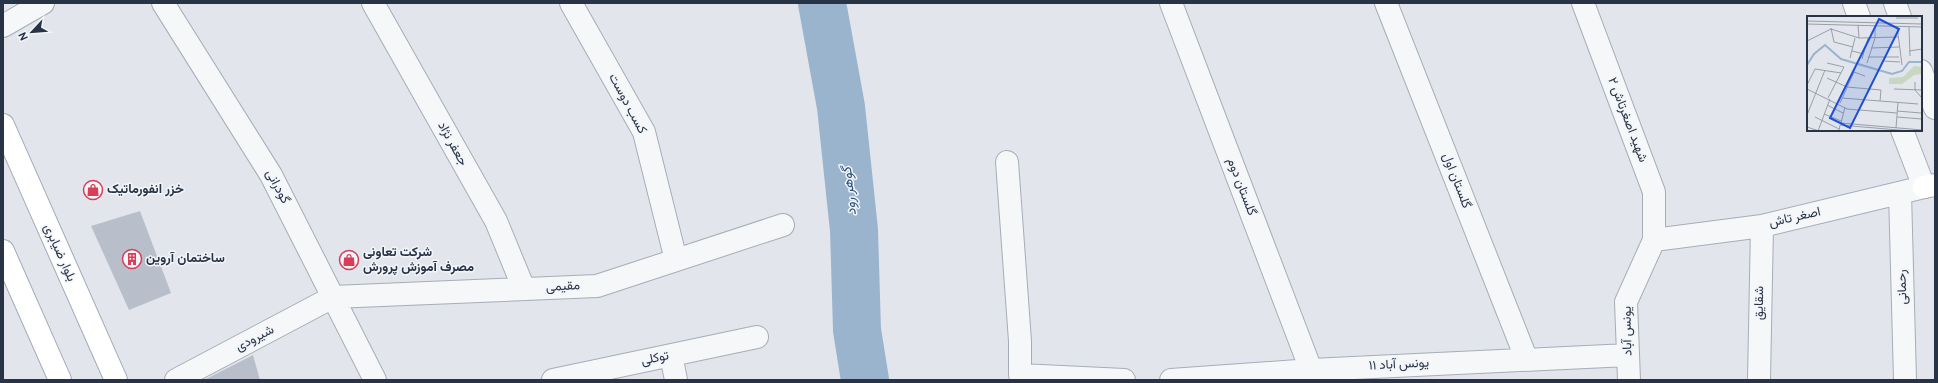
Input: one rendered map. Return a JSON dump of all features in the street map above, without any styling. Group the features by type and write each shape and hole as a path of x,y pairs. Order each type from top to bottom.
{"main road":[{"name":"بلوار ضیابری","path":"3,125 116,380"},
{"path":"3,251 60,380"}],"street":[{"path":"3,26 43,3"},
{"name":"گودرانی","path":"163,3 272,175 375,380"},
{"name":"جعفر نژاد","path":"373,3 496,221 524,289"},
{"name":"کسب دوست","path":"571,3 644,132 676,260"},
{"name":"گلستان دوم","path":"1171,3 1311,375"},
{"name":"گلستان اول","path":"1386,3 1526,358"},
{"name":"شهید اصغرتاش ۲","path":"1582,3 1654,192 1654,240"},
{"path":"1854,3 1859,16"},
{"path":"1895,3 1900,16"},
{"path":"1922,74 1935,108"},
{"path":"1902,131 1930,186"},
{"path":"1007,162 1020,341 1020,375 1124,380"},
{"name":"اصغر تاش","path":"1654,240 1762,226 1930,186"},
{"name":"رحمانی","path":"1900,193 1905,380"},
{"name":"مقیمی","path":"333,297 597,286 782,225"},
{"name":"شقایق","path":"1759,380 1762,226"},
{"name":"یونس آباد","path":"1629,380 1626,302 1654,240"},
{"name":"شیرودی","path":"176,380 333,297"},
{"name":"توکلی","path":"553,380 757,337"},
{"path":"671,355 676,380"},
{"name":"یونس آباد ۱۱","path":"1171,380 1311,375 1526,358 1628,355"}],"building":[{"name":"ساختمان آروین","path":"140,211 171,293 129,310 91,226"},
{"path":"253,355 260,380 204,380"}],"waterway":[{"name":"گوهر رود","path":"822,3 841,107 854,230 857,330 865,380"}],"place":[{"name":"خزر انفورماتیک","path":"93,190"},
{"name":"ساختمان آروین","path":"132,259"},
{"name":"شرکت تعاونی مصرف آموزش پرورش","path":"349,260"}]}
